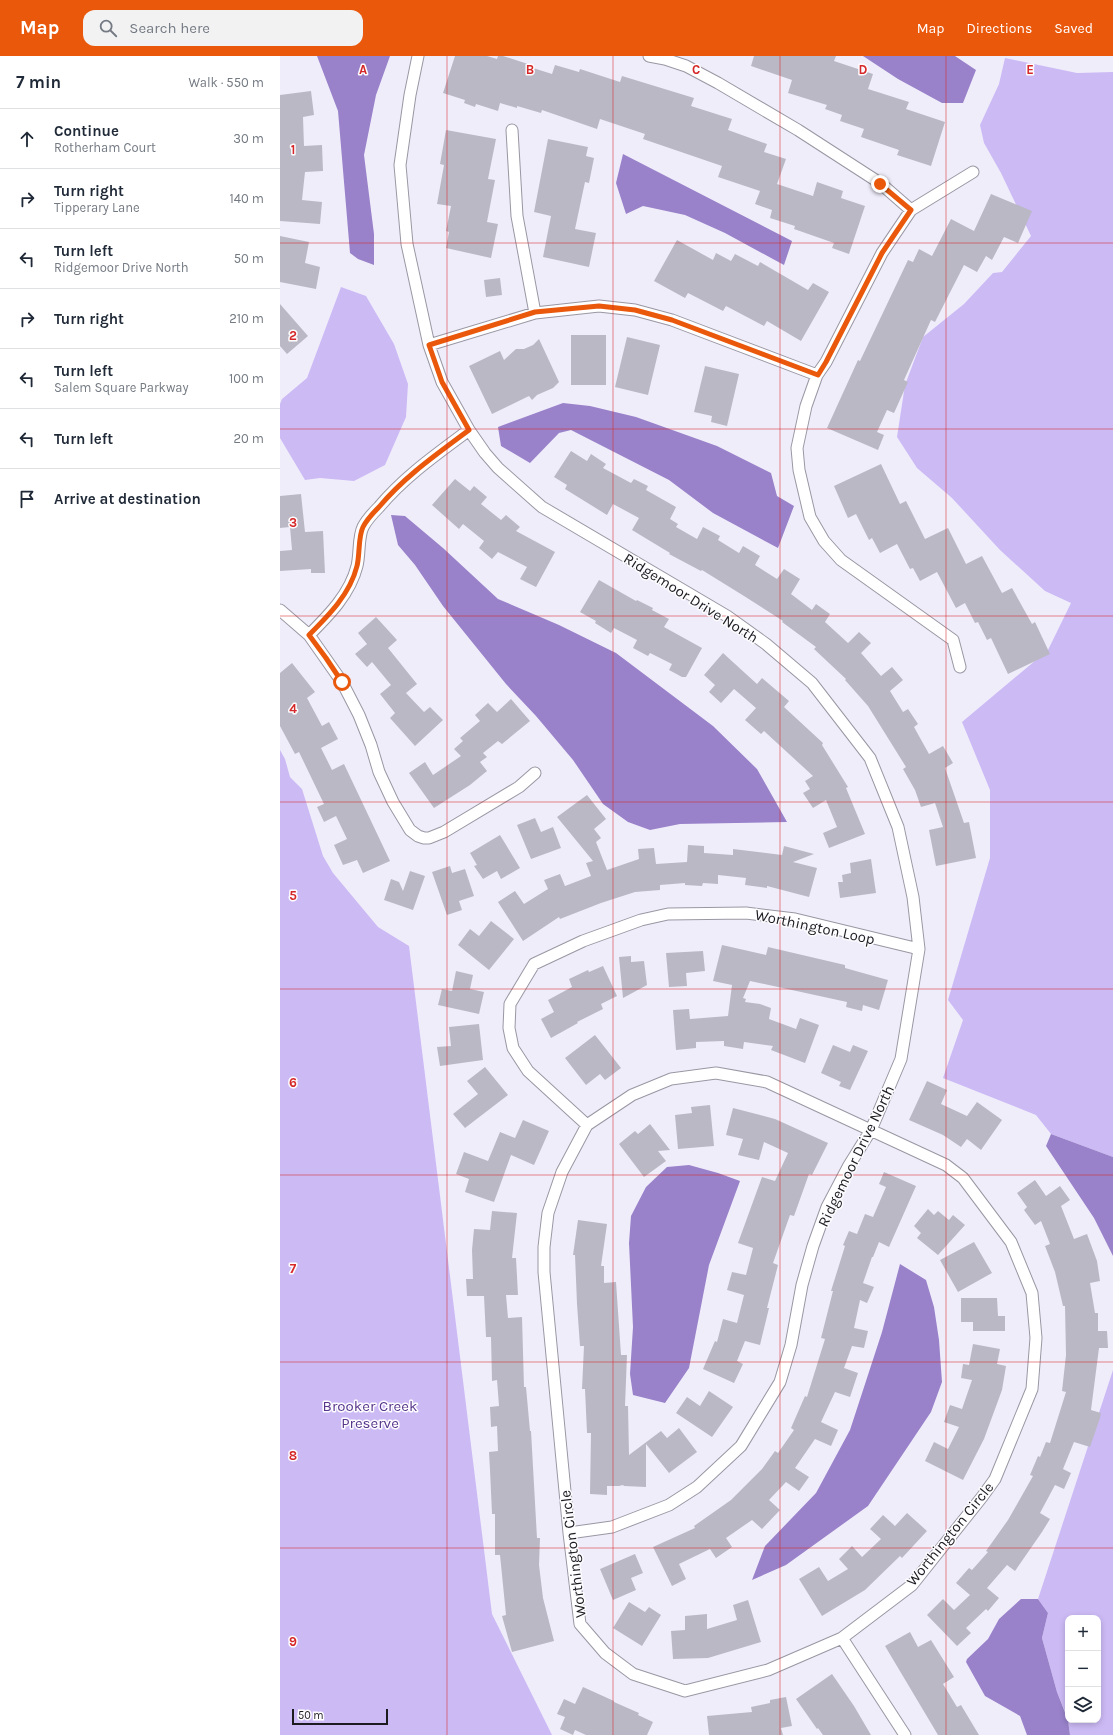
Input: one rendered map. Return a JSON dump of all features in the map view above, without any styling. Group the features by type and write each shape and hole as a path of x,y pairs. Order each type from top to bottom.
{"street":[{"name":"Ridgemoor Drive North","path":"418,56 410,95 400,165 407,244 429,345 442,382 469,430 498,468 542,507 727,616 766,644 812,683 870,758 898,827 913,898 919,949 902,1060 871,1130 848,1167 827,1207 813,1246 802,1285 791,1346 780,1382 741,1446 697,1487 669,1505 612,1527 569,1533"},
{"path":"649,56 665,59 686,66 725,86 798,130 880,184 911,210"},
{"path":"512,130 517,216 535,312"},
{"path":"960,666 953,640 841,560 824,541 810,517 799,470 797,448 806,406 818,375 882,253 911,210 973,172"},
{"path":"429,345 535,312 599,306 635,310 672,320 818,375"},
{"path":"309,635 333,611 351,585 357,566 362,528 368,520 390,494 418,467 469,430"},
{"path":"280,610 309,635 342,682 359,715 371,745 379,772 410,830 418,836 429,838 444,832 519,787 535,773"},
{"name":"Worthington Loop","path":"587,1125 528,1071 513,1048 510,1028 510,1004 534,964 583,941 641,920 668,914 746,913 795,920 919,949"},
{"name":"Worthington Circle","path":"716,1073 768,1082 946,1165 963,1178 1011,1242 1032,1293 1036,1338 1032,1389 994,1479 982,1497 912,1585 842,1638 768,1670 685,1691 633,1674 604,1653 580,1624 569,1533 544,1272 544,1247 548,1213 562,1172 587,1125 632,1095 671,1079 716,1073"},
{"path":"842,1638 905,1735"}],"green space":[{"path":"1005,58 1077,73 1113,72 1113,1157 1051,1134 1036,1115 943,1078 963,1020 948,1000 990,858 990,790 962,722 1048,650 1071,603 1045,591 1000,550 952,498 917,468 897,437 905,385 923,337 964,304 993,273 1002,272 1031,236 1001,173 984,143 980,125 999,84"},
{"path":"341,287 366,296 394,344 408,384 406,417 385,465 354,481 320,478 305,480 280,438 280,404 282,399 307,378"},
{"name":"Brooker Creek Preserve","path":"280,750 285,759 290,777 302,789 323,856 333,873 378,927 409,946 492,1614 552,1735 280,1735"},
{"path":"1113,1370 1113,1735 1070,1735 1068,1723 1101,1723 1101,1615 1065,1615 1065,1712 1057,1692 1042,1638 1048,1613 1038,1599"}],"shaded area":[{"path":"317,56 390,56 376,95 364,155 374,234 374,265 358,259 350,253 338,111"},
{"path":"863,56 955,56 976,70 963,103 942,103 898,79"},
{"path":"623,154 792,241 784,265 725,233 685,215 643,206 626,214 616,183"},
{"path":"563,403 590,406 636,417 717,446 771,473 777,496 794,506 778,548 713,513 669,480 571,430 559,433 530,463 501,446 498,427"},
{"path":"391,515 405,516 443,548 498,599 559,625 616,653 713,726 757,769 787,822 680,824 650,830 628,822 603,804 573,760 536,716 506,684 443,606 415,565 398,545"},
{"path":"1051,1134 1113,1157 1113,1256 1094,1218 1046,1146"},
{"path":"689,1165 740,1181 709,1265 689,1368 665,1403 633,1395 630,1374 633,1327 629,1243 631,1216 646,1187 667,1167"},
{"path":"900,1264 926,1280 934,1307 939,1340 942,1382 931,1412 868,1506 786,1565 752,1580 765,1546 816,1493 850,1430 882,1332"},
{"path":"1021,1599 1038,1599 1048,1613 1042,1638 1057,1692 1065,1712 1065,1723 1068,1723 1070,1735 1027,1735 1020,1716 985,1696 966,1662 967,1659 988,1639 999,1619"}],"building":[{"path":"455,56 487,56 497,59 498,56 503,56 531,65 530,67 552,74 555,65 579,72 580,69 620,82 622,76 694,98 691,106 732,119 728,130 767,144 764,152 786,159 777,184 813,196 817,182 843,191 841,198 865,206 849,254 832,248 834,243 794,229 795,226 770,218 772,210 755,204 760,191 718,177 722,166 643,139 645,134 600,119 597,129 542,110 541,113 500,103 498,111 476,104 475,107 464,103 465,100 443,93"},
{"path":"754,56 836,56 834,61 873,74 868,89 909,102 906,109 945,122 931,166 897,155 899,150 861,137 864,129 840,121 842,115 825,109 827,105 788,93 792,80 751,66"},
{"path":"311,91 314,115 303,117 304,146 322,145 323,171 305,172 302,200 322,202 320,224 280,221 280,95"},
{"path":"446,130 496,139 488,179 495,180 487,222 498,224 491,258 446,248 449,232 446,231 451,206 437,204 444,165 440,164"},
{"path":"548,139 588,147 586,156 594,158 589,183 585,182 575,229 596,233 589,267 543,257 551,216 534,212"},
{"path":"991,194 1032,211 1018,243 1004,237 992,260 986,256 977,272 964,265 935,322 931,320 904,380 908,382 894,413 887,410 877,432 884,435 878,450 827,428 858,360 860,361 908,260 913,262 919,249 932,256 951,219 974,231"},
{"path":"280,236 309,242 305,263 320,267 316,289 280,282"},
{"path":"677,240 713,260 716,253 731,261 735,254 758,266 760,262 808,290 813,283 829,292 801,341 767,321 764,326 726,306 723,311 688,293 685,298 654,281"},
{"path":"500,278 502,295 486,297 484,280"},
{"path":"280,304 308,336 287,354 280,346"},
{"path":"571,335 606,335 606,385 571,385"},
{"path":"627,337 660,345 648,395 615,387"},
{"path":"539,339 559,382 553,388 537,395 532,400 529,396 492,414 469,366 500,351 504,360 516,349 524,349 533,345"},
{"path":"705,366 739,374 727,426 711,422 712,416 694,412"},
{"path":"571,451 587,461 591,454 606,464 603,468 631,483 634,479 648,486 646,490 676,507 670,519 678,524 676,527 697,539 703,527 720,536 718,540 739,553 743,546 760,556 755,565 777,579 784,569 800,579 791,594 812,610 816,604 830,614 825,622 848,643 859,632 871,643 861,653 881,676 892,667 903,680 890,691 903,712 908,709 918,724 914,727 929,754 943,746 953,763 945,768 964,823 969,822 976,858 936,866 929,830 943,827 935,803 921,807 915,790 903,769 906,767 868,706 845,680 846,679 814,649 816,647 782,622 783,621 744,596 702,570 701,571 669,554 670,553 632,530 639,518 613,504 607,515 565,489 567,485 554,477"},
{"path":"881,464 900,504 906,501 925,539 948,528 966,564 982,556 1002,593 1012,588 1032,624 1035,622 1050,654 1008,674 991,638 987,640 978,622 975,623 965,603 956,608 937,572 920,581 913,568 910,569 897,544 880,553 872,538 869,540 856,514 848,518 834,486"},
{"path":"455,479 470,491 474,486 487,497 481,504 501,520 506,515 520,527 516,531 555,552 536,587 520,579 527,567 498,552 492,559 479,548 484,541 463,524 459,529 432,505"},
{"path":"301,494 305,532 323,531 325,573 311,573 311,569 280,571 280,551 292,550 290,527 280,528 280,496"},
{"path":"599,580 636,601 637,600 653,608 652,610 669,619 664,627 702,648 686,677 682,677 669,670 672,664 650,653 648,656 633,648 637,640 614,628 611,633 595,623 596,621 580,612"},
{"path":"376,617 397,640 388,648 417,684 406,693 424,712 430,707 443,720 415,746 390,718 395,713 380,694 391,685 372,662 367,667 355,654 367,644 358,633"},
{"path":"723,653 757,684 762,678 789,701 784,707 823,743 822,745 848,787 846,788 865,834 829,848 823,833 837,827 826,800 813,808 803,793 810,789 805,781 813,776 764,731 761,734 745,720 756,708 734,689 721,703 709,692 715,685 704,675"},
{"path":"292,663 315,692 307,698 322,726 329,722 338,739 321,748 332,770 344,764 390,861 363,873 357,860 343,865 334,845 347,839 336,816 324,822 317,807 324,804 299,752 295,754 280,726 280,673"},
{"path":"511,699 530,721 502,744 498,741 483,753 487,757 480,762 487,771 470,785 434,808 409,773 425,762 433,775 461,756 454,749 463,741 460,738 480,721 475,715 488,703 497,712"},
{"path":"587,795 606,819 594,829 601,838 596,842 607,870 639,859 638,849 654,848 656,864 687,862 688,845 704,846 704,853 733,855 733,849 782,855 784,846 814,854 793,862 817,868 809,897 767,886 767,888 745,885 746,878 718,875 718,884 703,883 702,886 685,885 685,883 660,885 660,890 635,892 560,919 559,917 523,941 498,902 515,891 524,904 548,889 544,880 560,874 565,886 591,876 586,863 593,861 557,817"},
{"path":"535,818 541,832 553,827 561,848 531,859 517,825"},
{"path":"500,835 520,868 501,879 497,871 483,879 474,866 477,865 470,853"},
{"path":"871,859 876,893 840,898 838,882 843,882 842,875 851,873 850,863"},
{"path":"450,866 452,873 465,869 474,896 459,901 462,910 447,915 432,872"},
{"path":"410,871 425,876 413,910 384,900 391,879 399,882 403,891"},
{"path":"491,921 514,939 489,970 458,945 470,929 479,936"},
{"path":"722,945 766,955 768,947 845,965 845,968 888,980 879,1010 863,1005 862,1011 846,1007 847,1002 750,981 743,998 746,999 745,1002 760,1004 771,1008 769,1019 796,1029 800,1018 819,1025 805,1063 771,1050 773,1046 744,1042 743,1049 724,1046 724,1041 696,1042 696,1048 676,1050 673,1010 689,1009 690,1019 728,1016 732,985 713,981"},
{"path":"703,951 705,971 686,973 687,986 669,987 666,953"},
{"path":"631,956 631,962 644,961 647,985 623,998 619,957"},
{"path":"603,966 617,996 601,1004 603,1009 577,1022 578,1023 551,1038 541,1019 554,1012 548,1000 572,987 569,979 588,970 589,972"},
{"path":"456,971 473,975 470,989 484,992 479,1014 438,1005 442,989 452,991"},
{"path":"479,1024 483,1060 440,1066 437,1047 451,1046 449,1027"},
{"path":"595,1035 621,1068 605,1080 600,1074 586,1085 565,1058"},
{"path":"833,1045 850,1052 853,1045 868,1051 850,1090 839,1086 841,1082 821,1073"},
{"path":"485,1067 508,1095 465,1128 453,1114 478,1094 467,1081"},
{"path":"927,1081 947,1090 941,1104 967,1116 977,1102 1002,1120 981,1150 967,1139 961,1147 943,1135 909,1120"},
{"path":"710,1105 714,1146 678,1149 675,1115 692,1113 691,1107"},
{"path":"733,1108 775,1119 828,1143 812,1175 809,1174 794,1216 790,1215 773,1263 778,1265 767,1308 769,1308 760,1345 745,1341 737,1361 743,1364 734,1383 703,1369 715,1341 717,1342 723,1319 737,1323 744,1295 727,1290 732,1272 746,1275 753,1248 738,1243 762,1177 775,1181 788,1153 764,1142 759,1160 738,1155 743,1139 726,1135"},
{"path":"523,1120 549,1131 534,1165 511,1155 494,1202 465,1192 469,1179 456,1174 464,1152 488,1161 500,1132 515,1138"},
{"path":"650,1124 670,1150 658,1151 666,1161 644,1177 619,1144 635,1131 638,1134"},
{"path":"884,1172 916,1186 889,1247 879,1242 863,1283 874,1287 867,1303 860,1300 854,1328 868,1331 864,1348 852,1346 844,1368 858,1373 850,1397 835,1392 821,1422 838,1430 831,1446 815,1439 795,1468 809,1477 799,1491 786,1482 769,1500 780,1510 762,1529 752,1520 726,1538 732,1547 716,1558 710,1549 679,1564 686,1579 672,1586 653,1547 695,1528 694,1526 731,1500 762,1469 775,1451 778,1453 794,1430 791,1428 805,1396 807,1397 825,1339 821,1338 833,1291 831,1291 845,1246 843,1245 849,1231 857,1234 865,1214 873,1217 886,1187 879,1184"},
{"path":"1035,1180 1046,1196 1060,1186 1070,1200 1061,1206 1074,1239 1087,1234 1097,1261 1100,1281 1090,1283 1095,1313 1098,1313 1098,1331 1107,1331 1108,1348 1099,1348 1091,1410 1101,1413 1090,1447 1074,1442 1063,1469 1071,1473 1064,1489 1055,1485 1040,1513 1050,1519 1042,1532 1015,1571 1007,1565 987,1588 999,1598 988,1611 986,1609 966,1628 971,1633 957,1646 927,1615 943,1599 954,1610 970,1595 956,1583 969,1568 972,1570 988,1552 986,1551 1008,1520 1033,1476 1030,1475 1038,1456 1040,1457 1046,1442 1050,1443 1066,1392 1062,1391 1066,1355 1065,1306 1063,1306 1055,1272 1045,1246 1050,1244 1041,1221 1035,1225 1024,1210 1027,1207 1017,1193"},
{"path":"928,1209 934,1215 938,1211 949,1220 953,1215 965,1225 938,1255 917,1238 921,1233 914,1226"},
{"path":"492,1211 517,1213 512,1258 516,1258 518,1295 506,1295 508,1318 522,1317 524,1387 526,1387 531,1431 537,1538 540,1538 539,1565 543,1598 554,1641 512,1652 502,1616 506,1615 500,1555 495,1555 495,1514 492,1514 489,1452 498,1451 497,1426 491,1427 490,1407 499,1406 497,1380 492,1381 491,1337 486,1337 484,1296 467,1296 466,1279 473,1279 472,1250 474,1229 490,1230"},
{"path":"578,1220 607,1224 601,1266 604,1266 604,1283 616,1282 621,1355 627,1355 625,1406 628,1406 629,1455 661,1431 667,1438 679,1428 697,1452 669,1473 646,1444 646,1487 623,1485 607,1486 607,1495 590,1494 591,1433 587,1433 585,1389 582,1389 584,1346 580,1346 575,1255 573,1255"},
{"path":"974,1242 992,1273 958,1292 940,1260"},
{"path":"961,1298 997,1298 998,1316 1005,1316 1005,1331 973,1331 973,1322 961,1322"},
{"path":"973,1344 1000,1349 997,1364 1006,1366 1002,1390 984,1439 963,1480 925,1461 934,1442 948,1449 959,1427 944,1422 950,1405 962,1409 972,1380 961,1378 963,1364 969,1365"},
{"path":"709,1391 733,1407 712,1437 676,1413 687,1397 700,1406"},
{"path":"907,1513 927,1531 902,1558 900,1556 865,1590 822,1616 799,1579 819,1567 828,1581 848,1569 839,1559 852,1546 862,1557 881,1539 870,1529 883,1515 895,1526"},
{"path":"635,1554 643,1573 631,1578 636,1590 613,1600 600,1569"},
{"path":"748,1600 761,1642 708,1658 673,1659 671,1631 685,1630 685,1616 707,1614 707,1629 737,1620 733,1605"},
{"path":"629,1602 645,1612 649,1607 661,1615 642,1646 613,1628"},
{"path":"910,1632 918,1647 931,1640 954,1677 943,1684 957,1707 961,1705 979,1735 938,1735 885,1646"},
{"path":"832,1674 854,1706 871,1735 823,1735 818,1728 817,1729 796,1699"},
{"path":"583,1687 639,1713 638,1715 653,1722 647,1735 586,1735 575,1730 573,1735 560,1729 565,1717 557,1714 564,1699 575,1704"},
{"path":"786,1697 792,1726 781,1728 783,1735 709,1735 707,1716 752,1712 751,1707 770,1703 770,1700"}],"route":[{"path":"342,682 309,635 333,611 351,585 357,566 362,528 390,494 418,467 469,430 442,382 429,345 535,312 599,306 635,310 672,320 721,340 818,375 882,253 911,210 880,184"}]}
